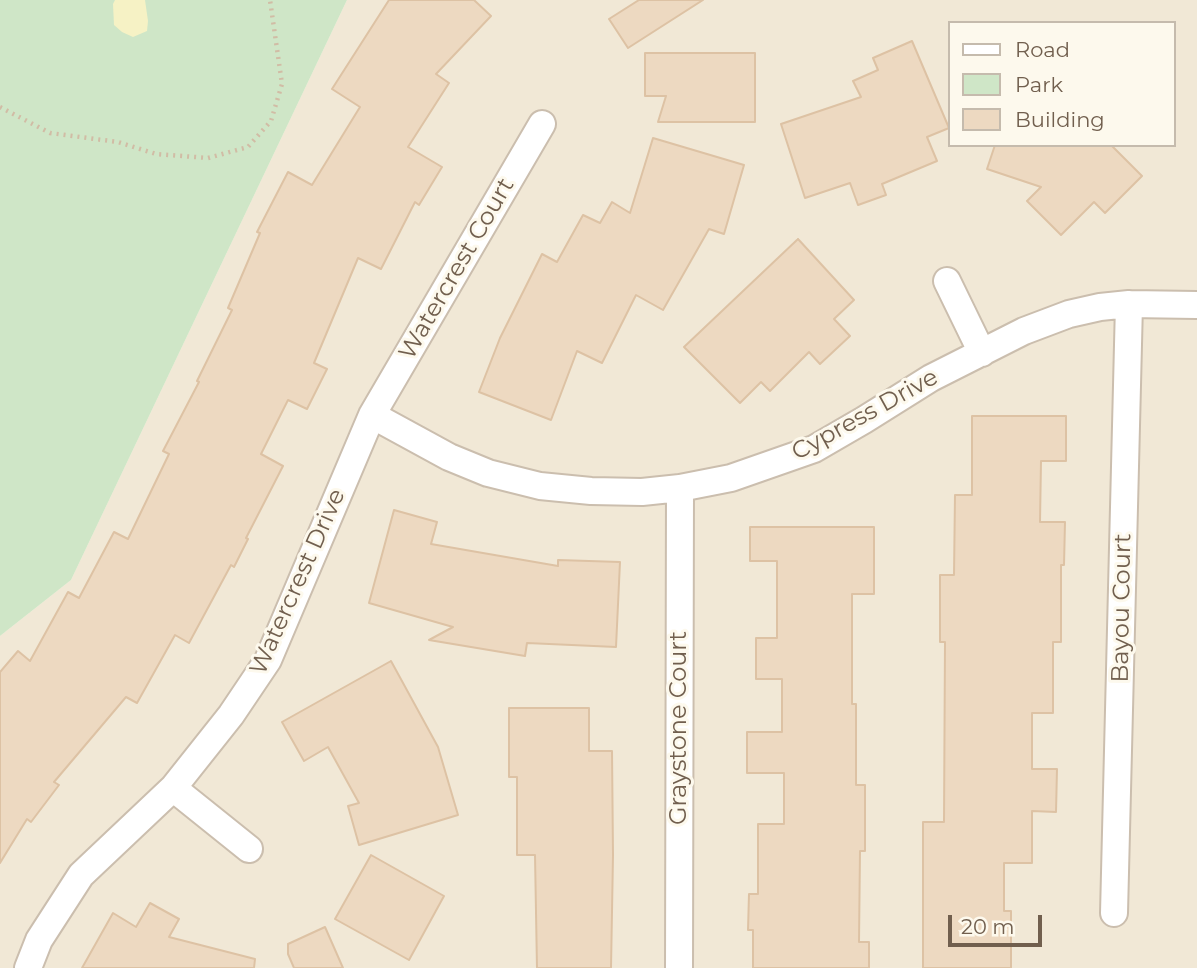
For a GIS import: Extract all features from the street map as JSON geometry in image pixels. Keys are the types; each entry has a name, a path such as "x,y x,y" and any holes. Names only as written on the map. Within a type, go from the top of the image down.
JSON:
{"street":[{"name":"Watercrest Court","path":"372,415 542,124"},
{"path":"947,281 982,353"},
{"name":"Cypress Drive","path":"372,415 449,457 488,473 540,486 642,492 680,488 731,478 814,449 931,378 1024,331 1069,314 1129,304 1197,305"},
{"name":"Bayou Court","path":"1114,913 1129,304"},
{"name":"Watercrest Drive","path":"28,968 39,940 82,875 173,788 231,715 268,660 372,415"},
{"name":"Graystone Court","path":"679,968 680,488"},
{"path":"173,788 249,849"}],"path":[{"path":"0,107 50,133 118,142 156,155 208,158 248,147 271,121 282,84 270,0"}],"shaded area":[{"path":"347,0 1197,0 1197,968 0,968 0,636 71,580"}],"green space":[{"path":"0,0 347,0 71,580 0,636"}],"sand":[{"path":"115,0 145,0 147,31 133,37 114,25"}],"building":[{"path":"389,0 474,0 491,16 436,74 449,83 408,147 442,167 419,205 415,202 381,269 358,258 314,363 327,369 307,409 288,400 261,454 283,466 234,567 231,565 189,643 175,635 137,703 126,697 54,782 59,785 31,822 27,819 0,863 0,672 18,651 30,661 68,592 79,598 114,532 128,539 169,454 163,451 232,310 228,308 260,233 257,232 288,172 312,185 360,107 332,89"},
{"path":"639,0 703,0 628,48 609,19"},
{"path":"912,41 948,126 948,128 927,137 937,161 882,184 886,195 858,205 850,183 805,198 781,124 861,97 853,81 878,70 873,58"},
{"path":"645,53 755,53 755,122 658,122 666,96 645,96"},
{"path":"653,138 744,165 724,234 709,229 663,310 636,295 602,363 577,351 551,420 479,392 500,338 542,254 557,262 583,215 600,223 612,202 630,213"},
{"path":"994,147 1113,147 1142,176 1105,213 1094,202 1061,235 1027,201 1041,187 987,169"},
{"path":"798,239 854,300 834,319 850,336 820,364 809,352 770,391 761,382 740,403 684,347"},
{"path":"972,416 1066,416 1066,461 1041,461 1040,522 1065,522 1064,565 1061,565 1061,642 1053,642 1053,713 1032,713 1032,769 1057,769 1056,812 1032,811 1032,863 1004,863 1004,911 1011,911 1011,968 923,968 923,822 944,822 945,642 940,642 940,575 954,575 955,495 972,495"},
{"path":"394,510 437,522 431,544 558,566 558,560 620,562 616,647 527,643 525,656 429,640 453,627 369,603"},
{"path":"750,527 874,527 874,594 852,594 852,704 856,704 856,785 865,785 865,851 860,851 859,942 869,942 869,968 753,968 753,930 748,930 749,894 758,894 758,824 784,824 784,773 747,773 747,732 782,732 782,679 756,679 756,638 777,638 777,561 750,561"},
{"path":"391,661 438,747 458,815 359,845 348,806 359,803 328,747 304,761 282,722"},
{"path":"509,708 589,708 589,751 612,751 611,968 537,968 535,855 517,855 517,777 509,777"},
{"path":"371,855 444,896 409,960 335,919"},
{"path":"150,903 179,919 169,937 255,959 254,968 82,968 113,913 136,927"},
{"path":"325,927 343,968 294,968 288,954 288,944"}]}
